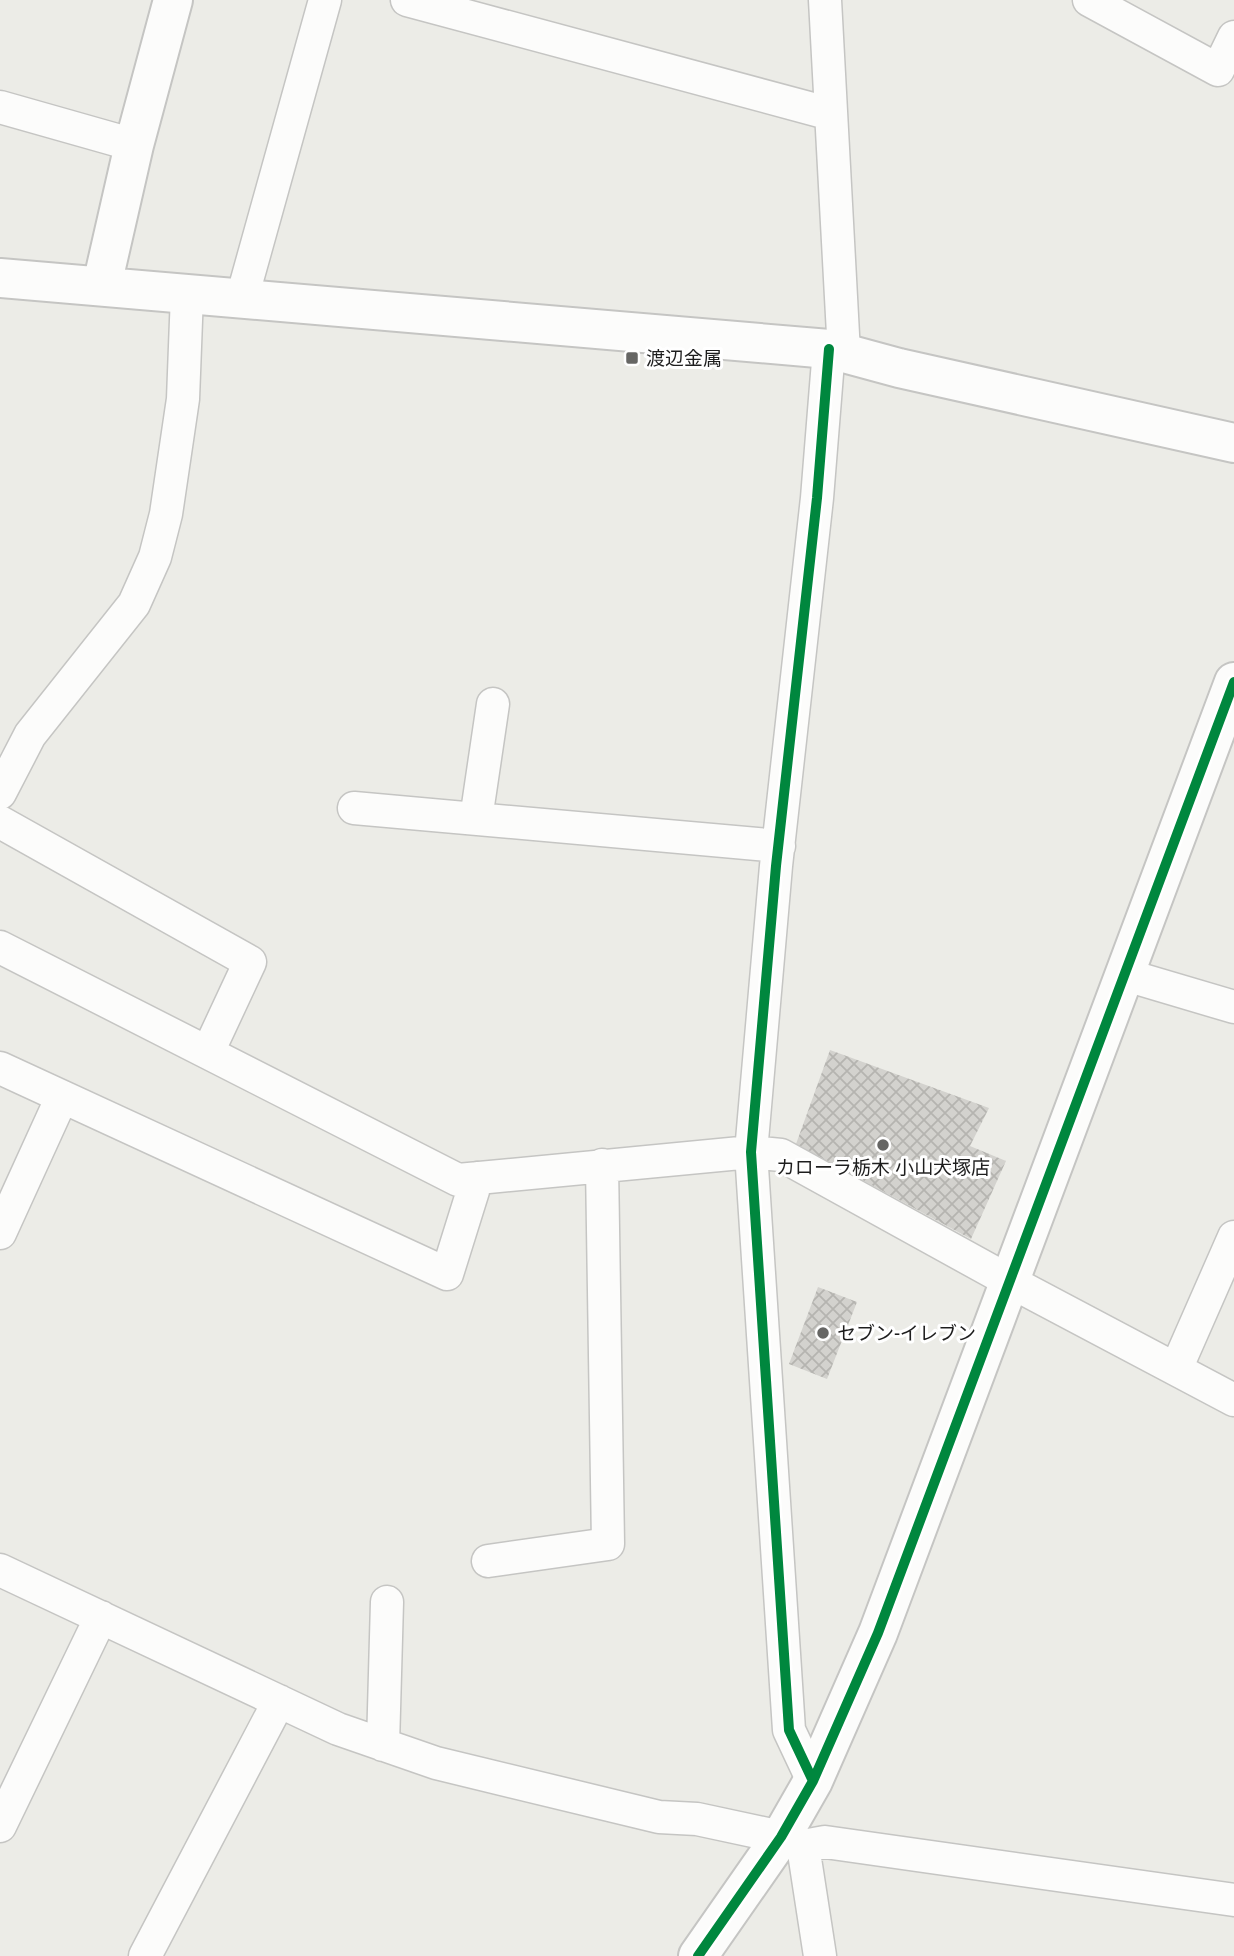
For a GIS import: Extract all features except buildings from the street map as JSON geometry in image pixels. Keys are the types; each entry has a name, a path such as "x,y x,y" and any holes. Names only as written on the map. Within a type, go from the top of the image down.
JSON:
{"street":[{"path":"102,285 134,145 173,0"},
{"path":"242,298 325,0"},
{"path":"407,0 468,8 831,114"},
{"path":"813,1781 789,1730 751,1153 779,846 836,351 831,114 825,0"},
{"path":"1089,0 1218,71 1234,37"},
{"path":"0,107 134,145"},
{"path":"0,278 836,351 899,368 1234,443"},
{"path":"0,793 30,736 134,604 155,558 166,514 183,399 187,294"},
{"path":"698,1956 792,1841 813,1781 878,1633 1234,682"},
{"path":"476,819 493,704"},
{"path":"354,808 779,846"},
{"path":"0,822 250,962 208,1052"},
{"path":"0,947 458,1180 751,1153 780,1155 1234,1400"},
{"path":"1126,975 1234,1007"},
{"path":"0,1068 447,1274 477,1178"},
{"path":"0,1233 62,1097"},
{"path":"488,1561 608,1544 602,1165"},
{"path":"1175,1369 1234,1237"},
{"path":"0,1570 338,1729 436,1763 659,1817 697,1819 792,1841 825,1842 1234,1900"},
{"path":"383,1745 387,1602"},
{"path":"0,1826 102,1618"},
{"path":"145,1956 279,1701"},
{"path":"792,1841 820,1956"}],"cycle path":[{"path":"813,1781 789,1730 751,1152 776,866 817,498 829,349"},
{"path":"698,1956 781,1837 813,1781 878,1633 1234,682"}],"place":[{"name":"渡辺金属","path":"632,358"},
{"name":"カローラ栃木 小山犬塚店","path":"883,1145"},
{"name":"セブン-イレブン","path":"823,1333"}]}
